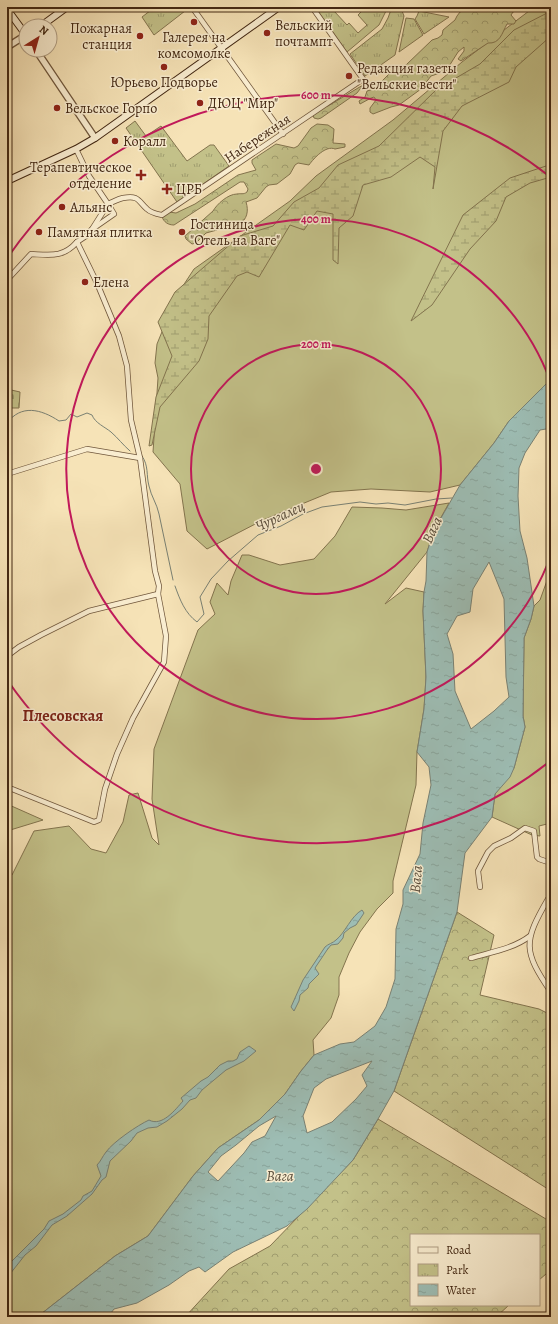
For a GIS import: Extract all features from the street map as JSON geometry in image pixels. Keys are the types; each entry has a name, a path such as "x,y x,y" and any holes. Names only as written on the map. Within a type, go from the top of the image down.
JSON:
{"main road":[{"path":"52,18 67,7"},
{"path":"7,181 76,149 95,138 279,7"},
{"path":"7,9 18,24"}],"street":[{"path":"192,7 283,134"},
{"name":"Набережная","path":"108,204 123,198 133,198 140,200 148,210 162,215 363,79 312,7"},
{"path":"7,47 18,40"},
{"path":"41,58 95,138"},
{"path":"76,149 89,176 114,214 91,230"},
{"path":"7,280 31,254 54,255 71,249 77,242 89,234 108,204"},
{"path":"7,787 94,822 99,820 105,789 117,754 133,718 164,662 166,636 158,594 159,586 153,556 140,458 131,420 127,366 119,336 97,283 77,242"},
{"path":"7,474 87,449 140,458"},
{"path":"7,656 41,634 89,611 158,594"},
{"path":"480,887 478,871 488,852 494,846 511,838 525,828 534,831 537,857 551,863"},
{"path":"551,898 548,899 536,919 530,936 529,948 533,963 539,975 551,992"},
{"path":"471,958 512,946 530,936"}],"green space":[{"path":"155,7 182,7 185,11 154,35 142,17"},
{"path":"315,7 336,7 337,8 334,11 347,25 349,23 358,33 367,25 358,15 361,12 357,7 388,7 379,25 347,52"},
{"path":"392,7 403,7 402,11 404,16 395,55 365,76 350,54 382,29"},
{"path":"472,7 520,7 520,9 513,12 511,15 516,21 514,24 507,24 498,40 488,43 461,61 458,59 464,51 464,47 458,52 446,71 431,76 421,89 399,105 373,114 370,112 370,108 376,100 374,97 360,104 359,101 365,97 367,91 374,89 389,74 406,65 432,40 442,35 443,30 455,20 460,12"},
{"path":"536,7 551,7 551,379 509,421 494,443 460,485 430,492 371,489 331,492 263,520 207,549 187,531 180,484 153,452 158,378 155,363 157,344 177,295 194,269 290,201 316,176 393,120 462,62"},
{"path":"419,11 449,17 424,34 415,19"},
{"path":"551,11 551,36 516,67 509,82 462,106 443,131 433,189 435,167 420,157 391,177 363,185 353,216 339,228 338,264 333,260 333,214 317,211 304,230 290,225 259,277 247,272 237,276 209,316 208,339 199,361 160,407 152,445 149,446 156,397 172,356 158,322 175,292 240,236 273,226 294,202 319,188 338,165 379,146 437,89 480,64 514,30"},
{"path":"406,18 414,19 423,35 399,52"},
{"path":"363,85 357,93 321,118 314,118 313,115 320,107 328,106"},
{"name":"ЦРБ","path":"135,121 146,136 161,126 187,161 210,145 214,145 229,166 177,202 126,128"},
{"path":"317,124 328,125 334,129 333,143 345,144 345,147 324,150 309,165 298,163 295,165 290,174 277,184 269,185 257,198 246,202 247,215 246,218 239,224 227,221 223,222 217,230 206,233 196,243 192,244 186,239 185,236 223,200 234,194 243,194 247,192 248,189 244,182 240,182 174,225 168,224 163,219 162,217 169,212 176,213 195,204 238,175 256,170 252,160 276,144 294,148 298,146 311,128"},
{"path":"551,165 551,177 530,183 506,197 496,221 470,249 432,305 411,321 463,215 510,178"},
{"path":"7,389 20,392 19,408 10,408 7,413"},
{"path":"449,503 434,530 427,552 385,604 406,588 424,592 423,611 426,677 424,709 417,752 416,785 393,881 393,893 377,909 360,932 349,953 339,977 339,995 331,1018 313,1040 314,1055 285,1094 259,1120 218,1148 193,1176 148,1236 115,1256 41,1314 34,1317 7,1317 7,879 12,875 34,831 69,826 91,849 106,853 123,822 129,795 138,793 152,838 159,845 152,799 154,749 198,630 215,614 210,602 217,583 228,595 231,581 242,555 249,555 280,565 314,559 335,536 352,507 406,510"},
{"path":"549,575 551,575 551,823 539,826 540,836 532,835 492,817 495,794 514,768 525,727 523,716 524,638 534,606 540,600"},
{"path":"7,804 43,820 7,831"},
{"path":"457,912 494,935 480,995 539,1009 551,1015 551,1191 394,1091"},
{"path":"378,1119 551,1222 551,1280 546,1274 540,1279 540,1234 410,1234 410,1306 508,1306 496,1317 185,1317 229,1269 270,1246 353,1160"}],"water":[{"name":"Вага","path":"551,379 551,430 540,430 525,453 519,468 518,496 520,531 527,558 534,606 524,638 523,716 525,727 514,768 510,777 495,794 492,817 465,853 457,912 394,1091 353,1160 307,1209 287,1226 233,1252 205,1272 199,1267 189,1271 169,1285 137,1303 114,1309 108,1317 34,1317 41,1314 115,1256 148,1236 193,1176 218,1148 259,1120 285,1094 314,1055 340,1044 354,1042 375,1026 386,1007 395,979 396,929 403,904 403,890 420,854 423,823 431,785 429,767 417,752 424,709 426,677 423,611 427,552 434,530 460,485 494,443 509,421","holes":["489,562 504,599 506,677 509,697 471,729 455,691 453,654 447,634 457,616 470,612 473,589","372,1061 362,1075 367,1086 356,1099 332,1122 307,1133 303,1116 314,1088 326,1079","276,1116 265,1136 252,1142 218,1181 208,1172 221,1156 259,1126"]},
{"path":"362,910 364,913 356,925 344,933 343,938 338,944 331,945 327,950 315,968 319,974 309,984 308,988 300,995 294,1011 291,1007 303,980 325,947 339,937 355,916"},
{"path":"249,1046 256,1051 244,1061 226,1070 202,1090 196,1098 190,1100 182,1109 167,1121 157,1127 148,1128 137,1133 131,1141 110,1161 106,1177 92,1194 67,1216 52,1225 36,1246 25,1255 10,1274 7,1275 7,1268 11,1262 44,1229 49,1221 63,1214 81,1200 83,1196 92,1191 101,1176 97,1165 114,1143 144,1122 149,1120 154,1122 159,1121 168,1116 183,1101 181,1098 208,1077 220,1065 237,1059 240,1052"}],"waterway":[{"name":"Чургалец","path":"7,423 18,413 32,410 38,411 59,421 66,420 71,414 77,417 87,413 92,415 98,423 111,432 130,451"},
{"name":"Чургалец","path":"142,456 146,467 150,490 159,514 173,580"},
{"name":"Чургалец","path":"175,586 186,610 197,622 204,614 200,597 211,579 228,561 258,535 281,526 303,514 322,507 360,502 405,505 436,499 452,498"}],"place":[{"name":"Галерея на комсомолке","path":"194,22"},
{"name":"Вельский почтампт","path":"267,33"},
{"name":"Пожарная станция","path":"140,36"},
{"name":"Юрьево Подворье","path":"164,67"},
{"name":"Редакция газеты \"Вельские вести\"","path":"349,76"},
{"name":"ДЮЦ \"Мир\"","path":"200,103"},
{"name":"Вельское Горпо","path":"57,108"},
{"name":"Коралл","path":"115,141"},
{"name":"Терапевтическое отделение","path":"141,175"},
{"name":"ЦРБ","path":"167,189"},
{"name":"Альянс","path":"62,207"},
{"name":"Памятная плитка","path":"39,232"},
{"name":"Гостиница \"Отель на Ваге\"","path":"182,232"},
{"name":"Елена","path":"85,282"}],"district":[{"name":"Плесовская","path":"63,715"}]}
